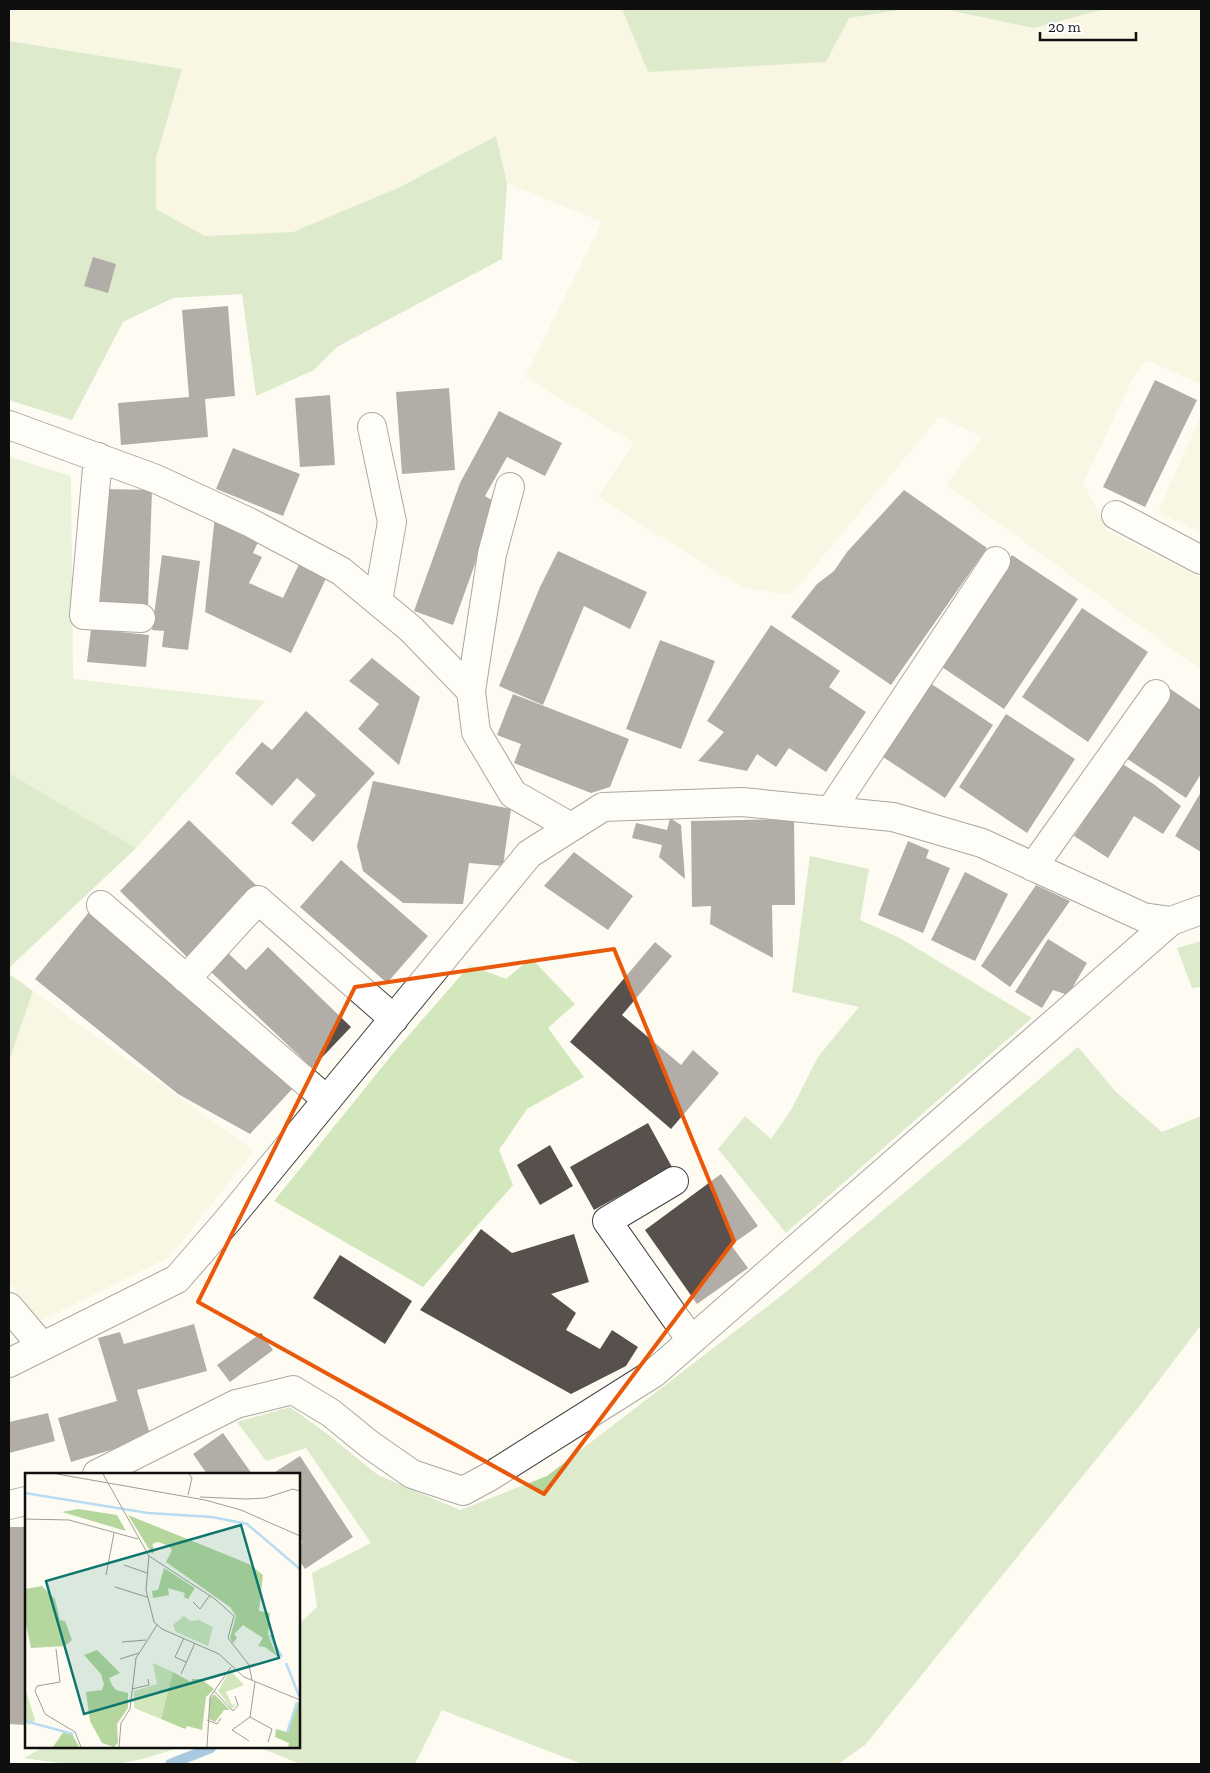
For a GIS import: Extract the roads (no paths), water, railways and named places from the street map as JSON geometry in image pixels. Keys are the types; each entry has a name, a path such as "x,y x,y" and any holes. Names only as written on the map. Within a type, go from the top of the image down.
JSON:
{"street":[{"path":"9,425 156,479 249,522 341,570 411,629 471,691"},
{"path":"372,427 392,522 378,601"},
{"path":"98,457 84,615 140,618"},
{"path":"510,487 492,554 471,691 476,732 513,794 571,827"},
{"path":"1116,515 1201,560"},
{"path":"831,810 996,561"},
{"path":"1033,867 1156,694"},
{"path":"9,1363 177,1279 229,1219 529,854 602,806 742,802 893,817 982,843 1143,917 1172,921"},
{"path":"186,979 258,900 394,1019"},
{"path":"101,905 327,1100"},
{"path":"99,1473 236,1404 293,1390 331,1413 369,1444 412,1474 463,1491 489,1477 654,1373 1172,921 1201,910"},
{"path":"674,1181 607,1221 691,1340"},
{"path":"9,1306 42,1346"},
{"path":"9,1505 25,1500"}],"waterway":[{"path":"170,1764 211,1748"}]}
